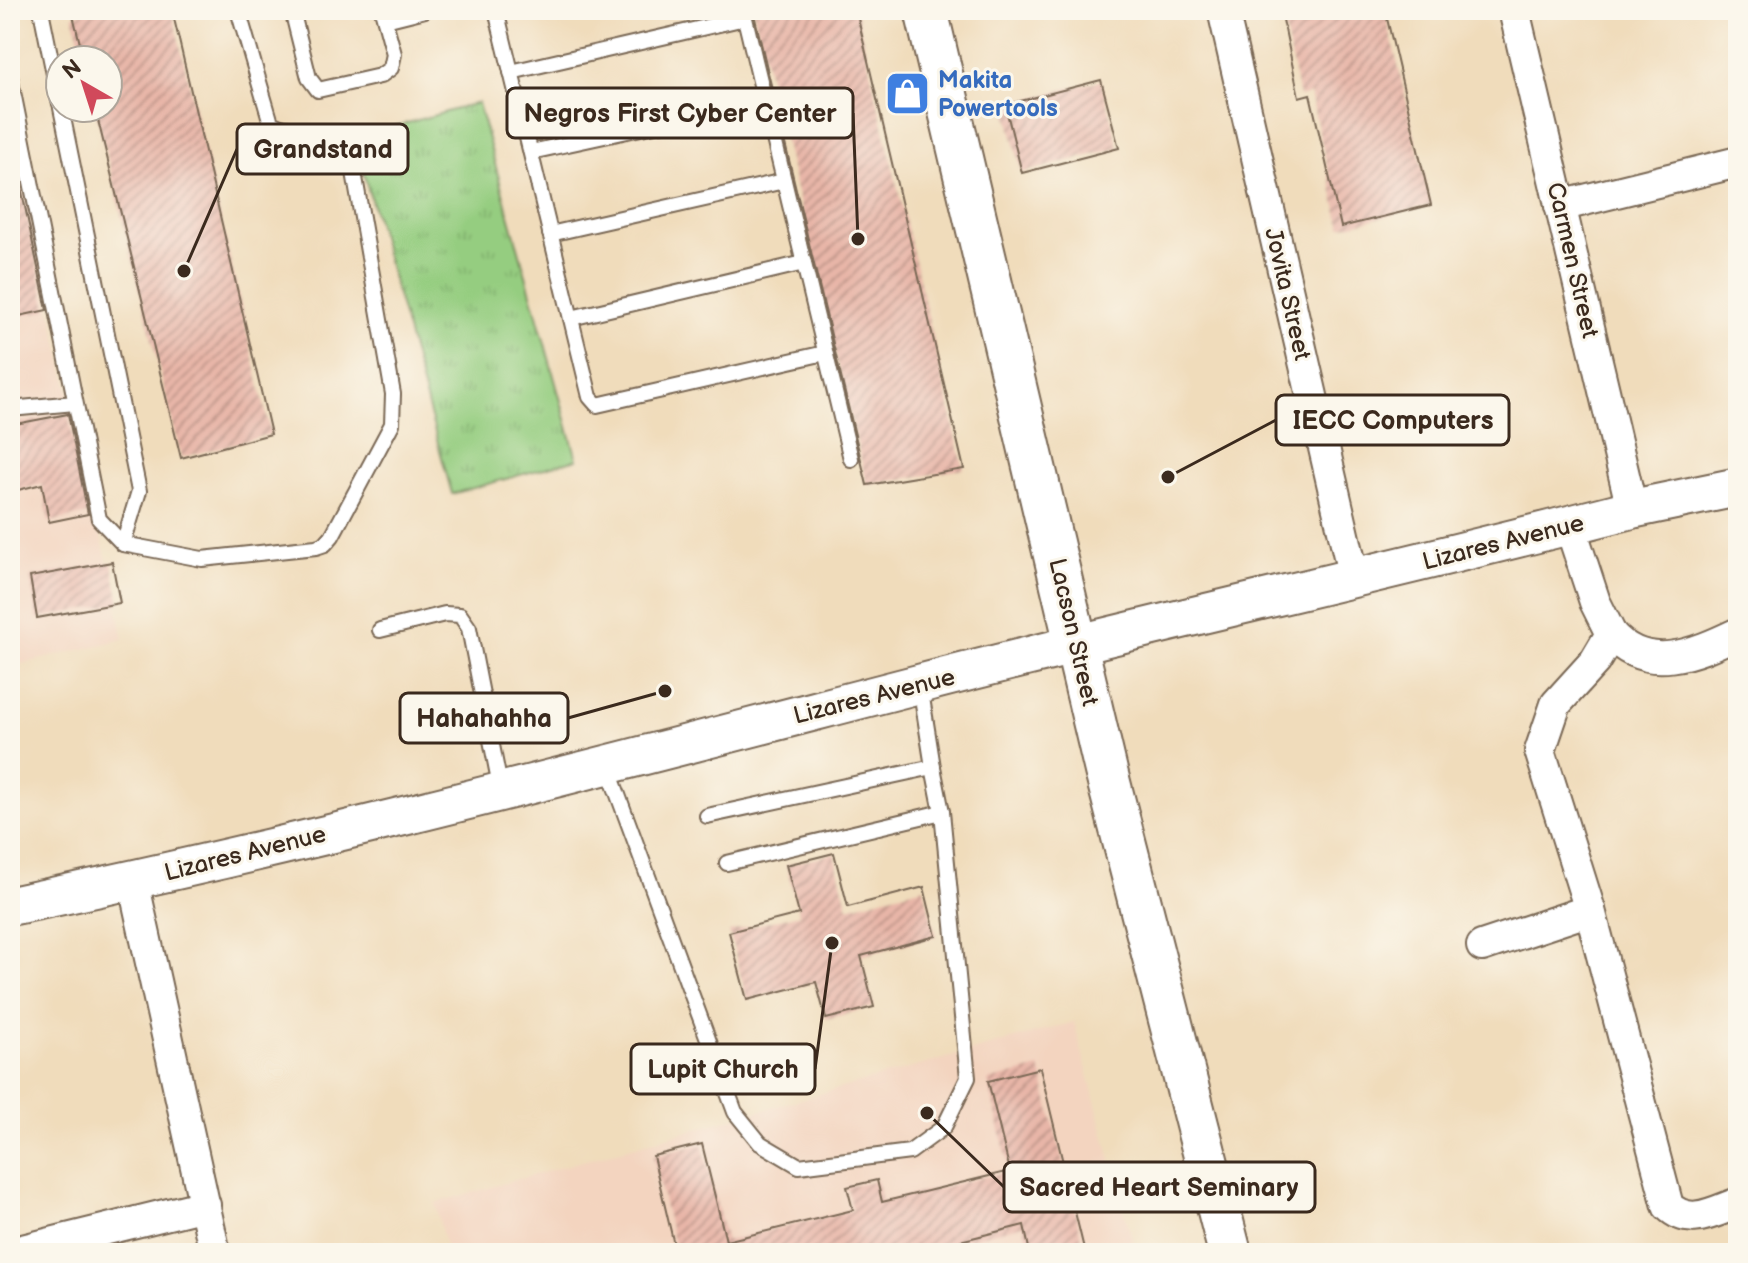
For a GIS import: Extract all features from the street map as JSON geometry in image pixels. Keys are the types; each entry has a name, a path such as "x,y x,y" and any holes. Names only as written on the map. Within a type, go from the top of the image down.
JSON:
{"main road":[{"name":"Lacson Street","path":"926,10 1106,771 1230,1253"}],"street":[{"name":"Jovita Street","path":"1223,10 1354,578"},
{"name":"Carmen Street","path":"1514,10 1632,509"},
{"path":"1560,206 1738,162"},
{"name":"Lizares Avenue","path":"10,906 133,881 607,767 920,683 1632,509 1738,487"},
{"path":"1570,526 1595,602 1611,634 1636,652 1671,659 1699,652 1736,634"},
{"path":"1611,634 1595,661 1556,704 1540,751 1590,910 1668,1206 1678,1216 1692,1219 1738,1203"},
{"path":"133,881 215,1253"},
{"path":"1482,946 1590,910"},
{"path":"10,1253 205,1205"}],"lane":[{"path":"41,10 48,44"},
{"path":"10,77 96,511 123,544 213,559 325,544 392,424 393,394 351,155 342,141 327,133 282,129 271,123 238,10"},
{"path":"292,10 309,78 318,90 380,76 391,68 394,54 383,15 425,10"},
{"path":"496,10 590,397 597,405 825,353"},
{"path":"511,72 744,14 851,459"},
{"path":"531,152 765,101"},
{"path":"64,124 139,491 123,544"},
{"path":"550,234 784,181"},
{"path":"571,318 804,263"},
{"path":"10,409 75,403"},
{"path":"380,630 445,614 460,615 469,628 501,791"},
{"path":"607,767 735,1112 760,1143 799,1166 910,1152 944,1127 968,1078 942,812 920,683"},
{"path":"707,816 933,767"},
{"path":"727,863 942,812"}],"shaded area":[{"path":"10,125 124,639 10,667"},
{"path":"1074,1022 1132,1239 1132,1253 447,1253 435,1203"}],"green space":[{"path":"478,103 577,459 452,494 354,138"}],"building":[{"path":"91,10 172,10 271,434 181,458 99,124 124,124 124,44 80,44 73,15"},
{"path":"753,10 856,10 964,469 867,485"},
{"path":"1281,10 1385,10 1431,205 1341,227 1310,94 1299,97"},
{"path":"1101,80 1119,148 1022,173 1005,105"},
{"path":"10,136 47,310 10,318"},
{"path":"68,414 88,514 49,522 42,484 10,492 10,425"},
{"path":"112,562 120,603 37,618 30,577"},
{"path":"834,853 848,907 924,887 936,936 861,956 874,1007 826,1019 816,982 747,1000 729,932 799,914 786,865"},
{"path":"1040,1068 1085,1253 1030,1253 1024,1225 912,1253 676,1253 653,1156 702,1144 726,1241 853,1210 847,1187 877,1180 882,1202 1010,1171 988,1081"}],"place":[{"name":"Makita Powertools","path":"907,94"},
{"name":"Negros First Cyber Center","path":"858,239"},
{"name":"Grandstand","path":"184,271"},
{"name":"IECC Computers","path":"1168,477"},
{"name":"Hahahahha","path":"665,691"},
{"name":"Lupit Church","path":"832,943"},
{"name":"Sacred Heart Seminary","path":"927,1113"}]}
